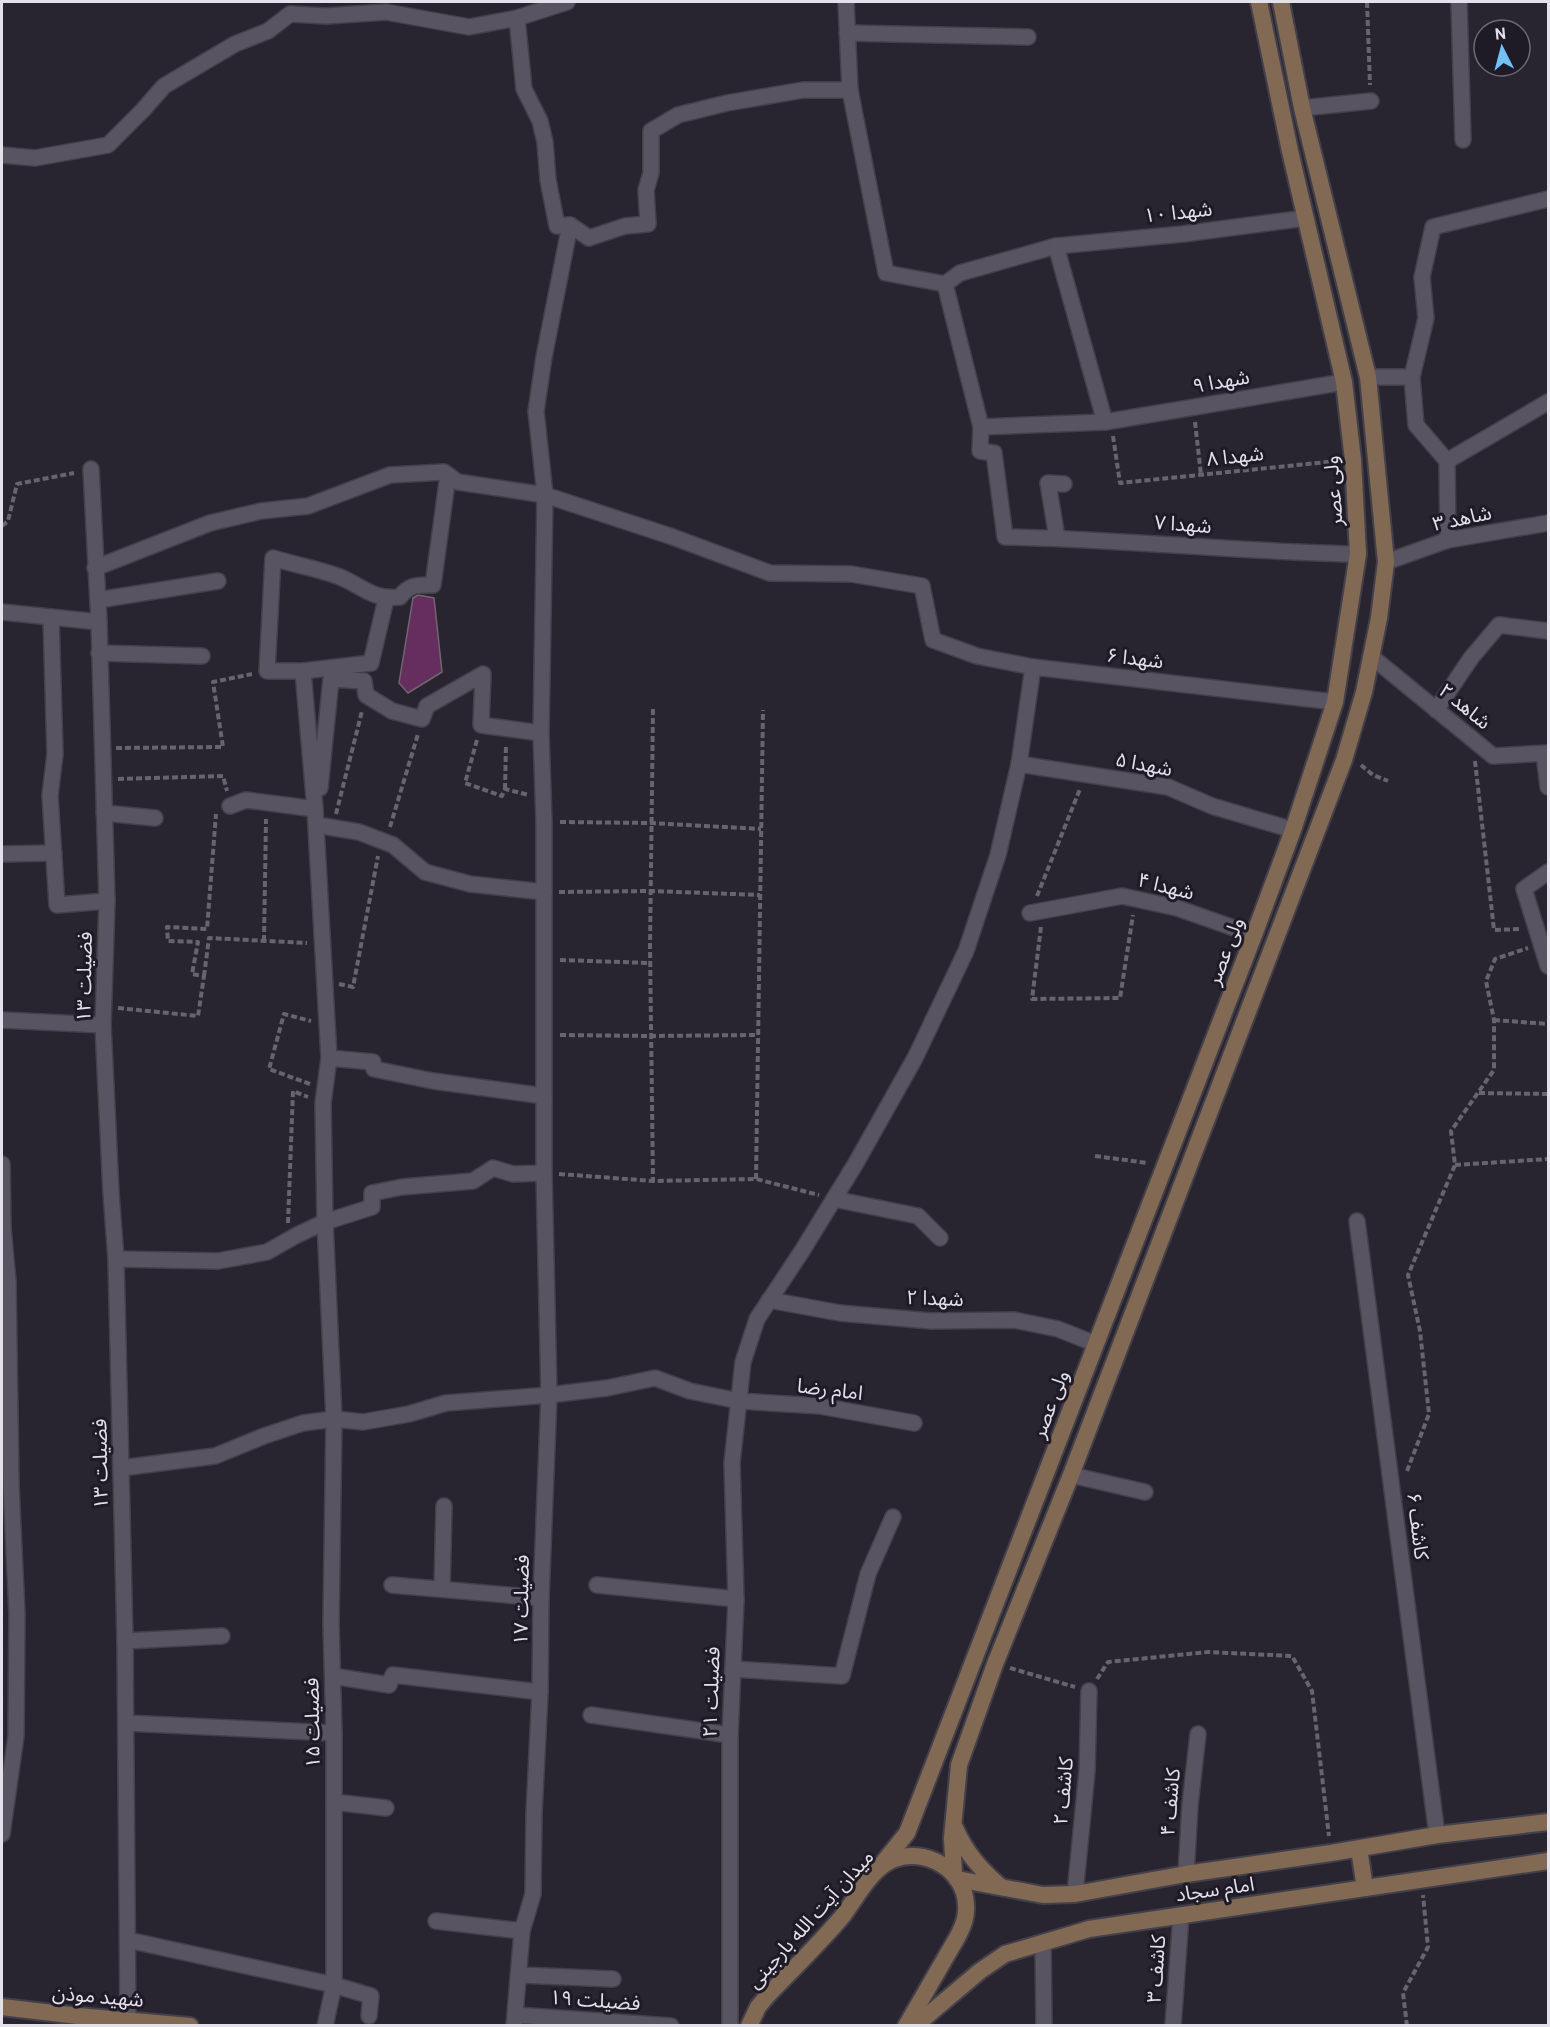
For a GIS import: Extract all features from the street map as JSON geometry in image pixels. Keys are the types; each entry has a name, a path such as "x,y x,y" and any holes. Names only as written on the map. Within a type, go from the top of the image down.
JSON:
{"main road":[{"name":"ولی عصر","path":"878,1869 907,1833 1254,935 1293,830 1335,702 1358,554 1353,460 1344,382 1290,151 1259,2"},
{"path":"906,2025 965,1921 966,1904 963,1888 955,1876 954,1825 959,1766 995,1664 1071,1475 1346,754 1364,692 1379,618 1386,562 1368,376 1302,108 1281,2"},
{"path":"1306,218 1328,213"},
{"path":"1096,1344 1118,1352"},
{"name":"امام سجاد","path":"955,1876 1002,1888 1043,1894 1075,1894 1437,1835 1548,1822"},
{"path":"954,1825 965,1849 983,1871 1002,1888"},
{"path":"1359,1849 1365,1888"},
{"name":"میدان آیت الله بارجینی","path":"747,2025 768,1995 841,1918 878,1869 892,1860 909,1856 925,1857 941,1863 955,1876"},
{"name":"امام سجاد","path":"915,2025 1005,1953 1089,1929 1548,1861"},
{"name":"شهید موذن","path":"2,2007 48,2019 190,2025"}],"street":[{"path":"2,155 35,158 108,145 164,86 235,44 268,32 290,14 326,16 386,12 469,27 517,18 567,2"},
{"path":"846,2 850,90 886,273 945,284 981,427"},
{"path":"1459,2 1463,140"},
{"path":"517,18 524,89 540,121 545,141 548,180 558,226 570,225 589,238 625,226 648,224 646,190 651,173 651,131 678,115 727,103 803,90 850,90"},
{"path":"847,33 1028,37"},
{"path":"1302,108 1371,101"},
{"path":"1448,540 1447,461 1416,425 1412,377 1426,318 1422,277 1433,227 1548,199"},
{"name":"شهدا ۱۰","path":"945,284 960,273 1056,246 1183,234 1306,218"},
{"name":"فضیلت ۱۷","path":"515,2020 522,1931 533,1894 549,1395 544,1173 544,822 540,733 545,495 536,411 570,225"},
{"path":"1056,246 1109,427"},
{"path":"1368,376 1412,377"},
{"name":"شهدا ۹","path":"981,427 1109,427 1344,382"},
{"path":"1447,461 1548,402"},
{"name":"شهدا ۷","path":"981,427 980,451 994,453 1005,537 1358,554"},
{"name":"فضیلت ۱۳","path":"91,469 99,622 107,902 103,1025 116,1259 121,1468 125,1641 128,2023"},
{"path":"95,568 210,523 261,511 309,506 390,475 444,472 458,482 545,495"},
{"path":"386,598 371,663 303,671 267,671 273,558 340,577 386,598 400,597 405,590 414,585 433,585 448,475"},
{"path":"1057,538 1048,483 1064,484"},
{"name":"شهدا ۶","path":"545,495 670,536 770,573 851,574 922,586 933,640 977,657 1033,666 1335,702"},
{"name":"شاهد ۳","path":"1386,562 1448,540 1548,523"},
{"path":"98,600 218,581"},
{"path":"2,612 99,622"},
{"path":"51,617 55,754 50,796 57,905 107,902"},
{"path":"1436,710 1471,657 1499,625 1548,631"},
{"path":"99,653 202,656"},
{"name":"شاهد ۲","path":"1371,657 1493,756 1546,754"},
{"name":"فضیلت ۲۱","path":"730,2025 730,1735 736,1599 732,1463 743,1362 757,1319 834,1199 915,1058 966,951 998,855 1019,764 1033,666"},
{"path":"303,671 316,829"},
{"path":"316,829 330,679 364,681 366,695 393,711 422,719 428,706 483,674 480,725 540,733"},
{"path":"1546,754 1548,787"},
{"name":"شهدا ۵","path":"1019,764 1168,787 1212,806 1293,830"},
{"path":"230,806 246,800 315,809"},
{"path":"104,813 155,818"},
{"path":"316,829 333,828 359,832 383,841 393,845 425,872 470,884 544,892"},
{"name":"فضیلت ۱۵","path":"316,829 329,1058 324,1096 325,1222 334,1419 331,1623 334,1733 334,1985 325,2025"},
{"path":"2,854 54,853"},
{"path":"1548,872 1524,889 1548,966"},
{"name":"شهدا ۴","path":"1037,911 1122,896 1177,908 1254,935"},
{"path":"2,1020 103,1025"},
{"path":"329,1058 373,1062 374,1069 433,1081 544,1096"},
{"path":"2,1164 3,1228 9,1281 11,1486 16,1614 16,1736 2,1834"},
{"path":"116,1259 218,1262 267,1252 325,1222 372,1207 372,1194 391,1189 473,1181 494,1168 513,1174 544,1173"},
{"path":"834,1199 918,1216 940,1238"},
{"name":"کاشف ۶","path":"1357,1221 1437,1835"},
{"name":"شهدا ۲","path":"770,1300 840,1313 931,1321 1014,1320 1058,1329 1096,1344"},
{"name":"امام رضا","path":"121,1468 216,1456 303,1423 334,1419 363,1422 409,1414 446,1403 549,1395 607,1388 655,1378 690,1391 739,1401 820,1406 914,1423"},
{"path":"1071,1475 1144,1492"},
{"path":"442,1589 444,1506"},
{"path":"733,1669 842,1676 868,1574 893,1517"},
{"path":"597,1584 736,1599"},
{"path":"392,1585 541,1598"},
{"path":"125,1641 222,1636"},
{"path":"333,1676 388,1685 393,1675 540,1692"},
{"name":"کاشف ۲","path":"1075,1894 1087,1771 1089,1691"},
{"path":"591,1715 730,1735"},
{"path":"126,1724 334,1733"},
{"name":"کاشف ۴","path":"1186,1875 1190,1805 1198,1734"},
{"path":"334,1802 386,1808"},
{"name":"کاشف ۳","path":"1173,2025 1181,1915"},
{"path":"436,1921 522,1931"},
{"path":"128,1940 334,1985 371,1996 369,2016"},
{"path":"1042,1942 1044,2025"},
{"path":"519,1975 613,1979"},
{"name":"فضیلت ۱۹","path":"515,2020 671,2025"}],"path":[{"path":"1367,2 1371,101"},
{"path":"1183,423 1195,421 1201,475"},
{"name":"شهدا ۸","path":"1109,427 1120,483 1353,460"},
{"path":"2,526 8,521 18,484 91,469"},
{"path":"116,759 116,748 223,747 213,682 267,671"},
{"path":"333,828 366,695"},
{"path":"653,709 650,963 653,1181"},
{"path":"756,1179 763,710"},
{"path":"325,980 353,987 383,841 422,719"},
{"path":"480,725 465,783 502,796 505,789 506,729"},
{"path":"1472,739 1494,930 1539,936"},
{"path":"1346,754 1373,775 1388,781"},
{"path":"117,769 117,779 223,776 230,806 215,814 207,928 167,927 168,941 198,942 192,974 204,976"},
{"path":"1086,775 1037,911 1032,999 1120,998 1136,899"},
{"path":"505,789 543,798"},
{"path":"264,941 267,802"},
{"path":"544,822 651,823 761,829"},
{"path":"544,892 651,891 760,895"},
{"path":"1406,1474 1429,1414 1420,1331 1408,1275 1455,1165 1452,1131 1494,1070 1494,1020 1486,981 1495,959 1539,936"},
{"path":"105,1006 198,1016 209,938 323,944"},
{"path":"544,959 650,963"},
{"path":"324,1096 269,1069 284,1014 327,1025"},
{"path":"1494,1020 1548,1024"},
{"path":"544,1034 758,1035"},
{"path":"287,1230 293,1091 324,1096"},
{"path":"1478,1093 1548,1094"},
{"path":"1095,1156 1166,1165"},
{"path":"1455,1165 1548,1159"},
{"path":"544,1173 653,1181 756,1179 834,1199"},
{"path":"995,1664 1089,1691 1108,1662 1208,1652 1292,1656 1312,1691 1331,1854"},
{"path":"1407,2025 1403,1993 1428,1947 1421,1880"}],"building":[{"path":"418,595 434,598 442,672 408,693 399,683 413,598"}]}
